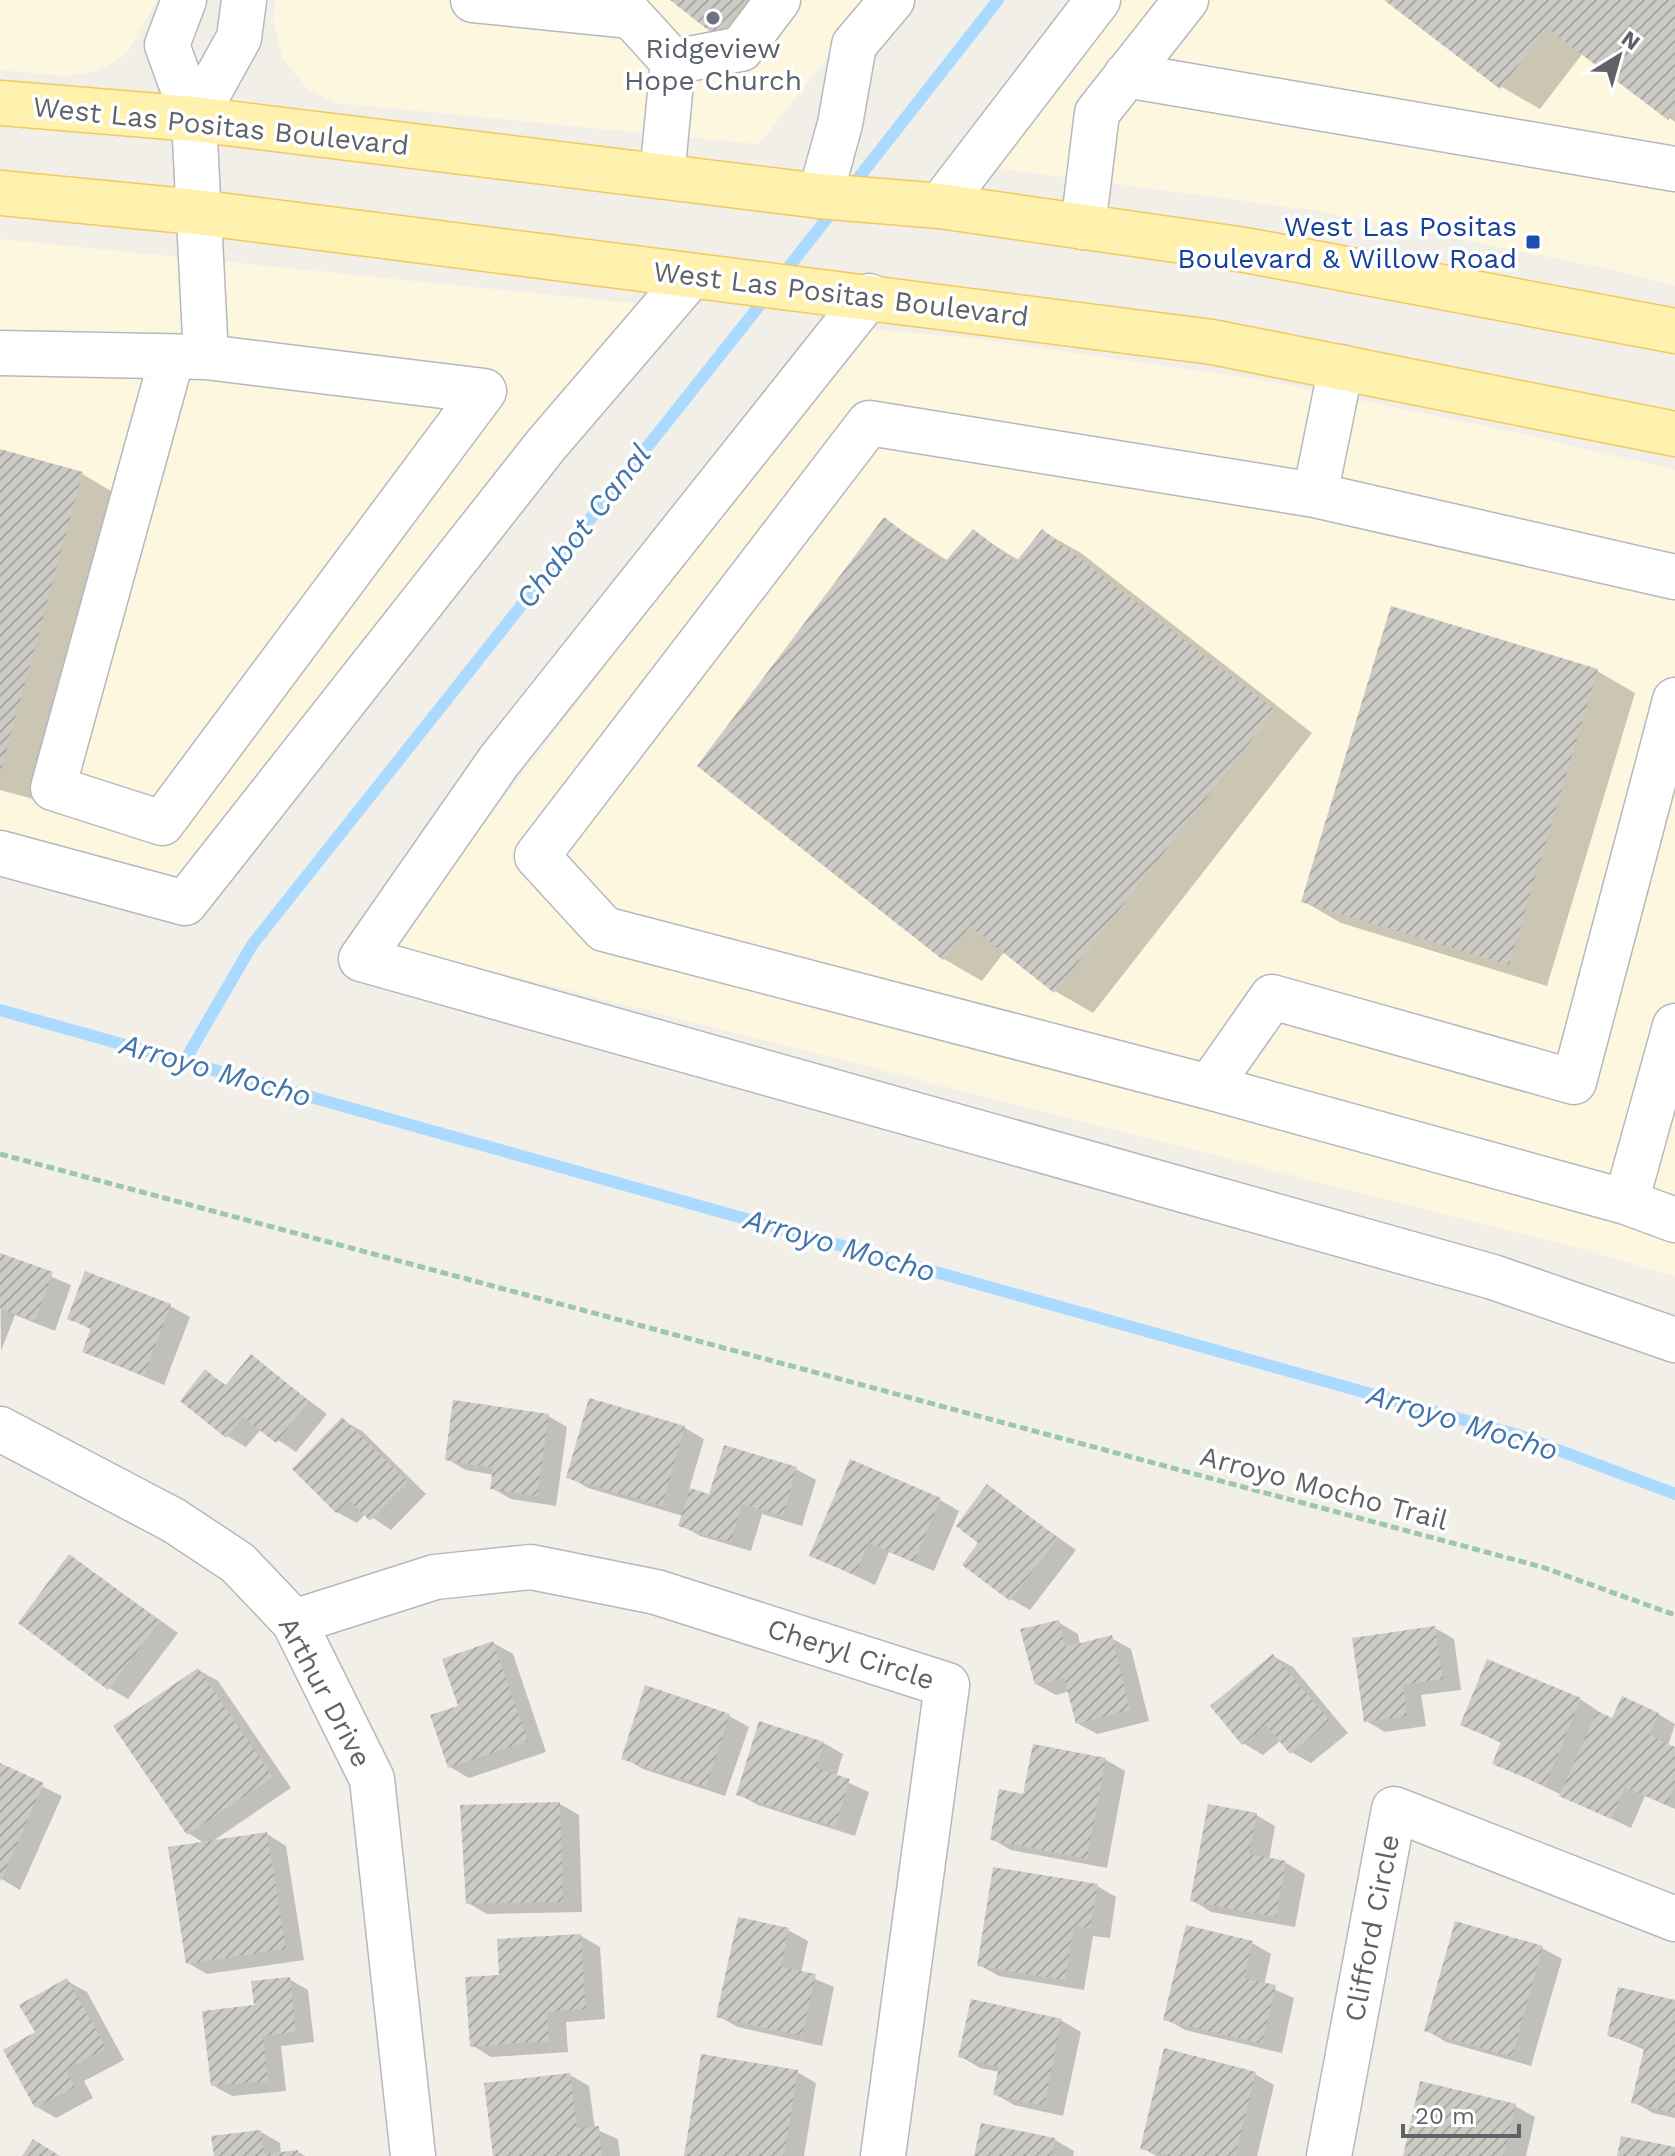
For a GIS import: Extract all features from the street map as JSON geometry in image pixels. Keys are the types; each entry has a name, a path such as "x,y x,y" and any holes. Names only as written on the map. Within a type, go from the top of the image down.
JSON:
{"main road":[{"name":"West Las Positas Boulevard","path":"0,103 194,119 820,196 929,206 1245,250 1675,331"},
{"name":"West Las Positas Boulevard","path":"0,193 196,212 1212,342 1675,434"}],"street":[{"path":"0,353 189,357 484,391 162,823 53,788 189,357 196,212 194,119 167,45 184,0"},
{"path":"194,119 239,38 244,0"},
{"path":"473,0 631,16 673,62 662,176"},
{"path":"673,62 741,49 778,0"},
{"path":"820,196 840,124 854,45 892,0"},
{"path":"929,206 1098,0"},
{"path":"1083,227 1097,113 1186,0"},
{"path":"1126,75 1675,169"},
{"path":"0,853 185,903 546,445 702,277"},
{"path":"858,296 499,761 361,959 1493,1277 1675,1340"},
{"path":"1315,495 1341,367"},
{"path":"1675,577 1315,495 869,423 537,856 604,929 1209,1087 1626,1202 1675,1220"},
{"path":"1209,1087 1272,997 1574,1082 1675,700"},
{"path":"1626,1202 1675,1026"},
{"name":"Arthur Drive","path":"0,1429 173,1520 238,1563 294,1622 372,1779 413,2156"},
{"name":"Cheryl Circle","path":"294,1622 435,1577 531,1567 656,1592 947,1685 883,2156"},
{"name":"Clifford Circle","path":"1329,2156 1394,1809 1675,1919"}],"path":[{"name":"Arroyo Mocho Trail","path":"0,1154 1542,1567 1675,1615"}],"shaded area":[{"path":"0,0 157,0 126,54 98,71 64,76 0,70"},
{"path":"275,0 873,0 759,144 336,103 308,89 283,59 274,24"},
{"path":"1119,0 1675,0 1675,286 1623,272 1319,211 990,167"},
{"path":"0,239 640,304 189,890 0,839"},
{"path":"864,329 971,338 1267,381 1527,435 1675,470 1675,1276 1578,1248 391,945"}],"building":[{"name":"Ridgeview Hope Church","path":"670,0 746,0 717,37"},
{"path":"1384,0 1675,0 1675,111 1668,120 1547,28 1500,89"},
{"path":"0,449 83,472 1,770 0,770"},
{"path":"884,517 944,563 973,529 1016,562 1042,529 1275,710 1054,993 970,926 943,960 697,766"},
{"path":"1391,606 1598,669 1509,965 1301,902"},
{"path":"0,1253 53,1272 35,1321 0,1308"},
{"path":"85,1271 171,1304 144,1376 82,1352 91,1328 67,1319"},
{"path":"251,1354 309,1401 276,1443 243,1417 226,1438 180,1401 205,1369 225,1386"},
{"path":"589,1398 685,1426 662,1506 566,1478"},
{"path":"453,1400 549,1414 537,1496 490,1489 493,1468 445,1460"},
{"path":"342,1417 408,1482 370,1521 349,1500 336,1513 292,1469"},
{"path":"724,1445 797,1467 783,1516 742,1504 731,1542 678,1526 690,1488 709,1494"},
{"path":"850,1459 941,1498 914,1562 869,1543 855,1575 809,1556"},
{"path":"987,1484 1058,1538 1010,1601 962,1565 978,1543 956,1526"},
{"path":"69,1554 160,1621 108,1690 18,1623"},
{"path":"1059,1620 1065,1647 1112,1635 1130,1710 1076,1724 1064,1678 1035,1685 1020,1629"},
{"path":"1435,1626 1443,1679 1403,1685 1407,1716 1364,1722 1352,1638"},
{"path":"493,1641 528,1741 448,1768 430,1715 458,1706 442,1659"},
{"path":"1273,1654 1330,1721 1290,1754 1266,1725 1242,1745 1210,1706"},
{"path":"1487,1659 1581,1698 1545,1786 1492,1764 1501,1742 1460,1725"},
{"path":"198,1668 273,1777 187,1835 113,1726"},
{"path":"645,1685 730,1714 706,1787 621,1759"},
{"path":"1622,1696 1659,1713 1649,1735 1675,1747 1675,1786 1667,1805 1625,1787 1611,1819 1559,1796 1597,1711 1612,1718"},
{"path":"759,1721 824,1742 816,1768 850,1779 835,1827 736,1795"},
{"path":"1033,1744 1106,1758 1087,1859 990,1840 999,1789 1023,1794"},
{"path":"0,1763 44,1783 0,1882"},
{"path":"560,1802 563,1902 466,1904 460,1805"},
{"path":"1208,1804 1257,1813 1249,1854 1286,1861 1276,1917 1190,1901"},
{"path":"267,1832 286,1949 186,1964 168,1847"},
{"path":"993,1867 1098,1884 1090,1928 1074,1926 1065,1980 977,1966"},
{"path":"738,1917 789,1928 781,1967 816,1974 802,2036 716,2017"},
{"path":"1455,1921 1543,1946 1512,2057 1424,2031"},
{"path":"1186,1925 1253,1941 1244,1978 1276,1985 1262,2044 1163,2020"},
{"path":"581,1934 586,2009 547,2012 549,2041 470,2047 465,1977 499,1975 497,1939"},
{"path":"290,1977 296,2032 263,2036 268,2081 211,2086 202,2011 254,2005 251,1981"},
{"path":"67,1978 106,2048 66,2070 75,2087 35,2108 3,2050 35,2032 19,2005"},
{"path":"1618,1987 1675,2000 1675,2113 1631,2103 1645,2045 1607,2036"},
{"path":"971,1999 1062,2019 1044,2106 993,2095 999,2067 958,2057"},
{"path":"1164,2048 1256,2072 1235,2156 1169,2156 1140,2149"},
{"path":"701,2054 798,2070 784,2156 684,2156"},
{"path":"570,2073 577,2128 599,2126 602,2156 493,2156 484,2083"},
{"path":"1420,2081 1516,2104 1504,2156 1403,2156"},
{"path":"981,2123 1055,2138 1052,2156 974,2156"},
{"path":"261,2130 264,2154 298,2150 299,2156 214,2156 211,2136"},
{"path":"1621,2136 1675,2147 1675,2156 1617,2156"},
{"path":"33,2139 60,2156 22,2156"}],"waterway":[{"name":"Chabot Canal","path":"849,190 998,0"},
{"name":"Chabot Canal","path":"780,278 836,207"},
{"name":"Chabot Canal","path":"184,1062 252,945 767,296"},
{"name":"Arroyo Mocho","path":"0,1010 1521,1436 1675,1494"}],"place":[{"name":"Ridgeview Hope Church","path":"713,18"},
{"name":"West Las Positas Boulevard & Willow Road","path":"1533,242"}]}
